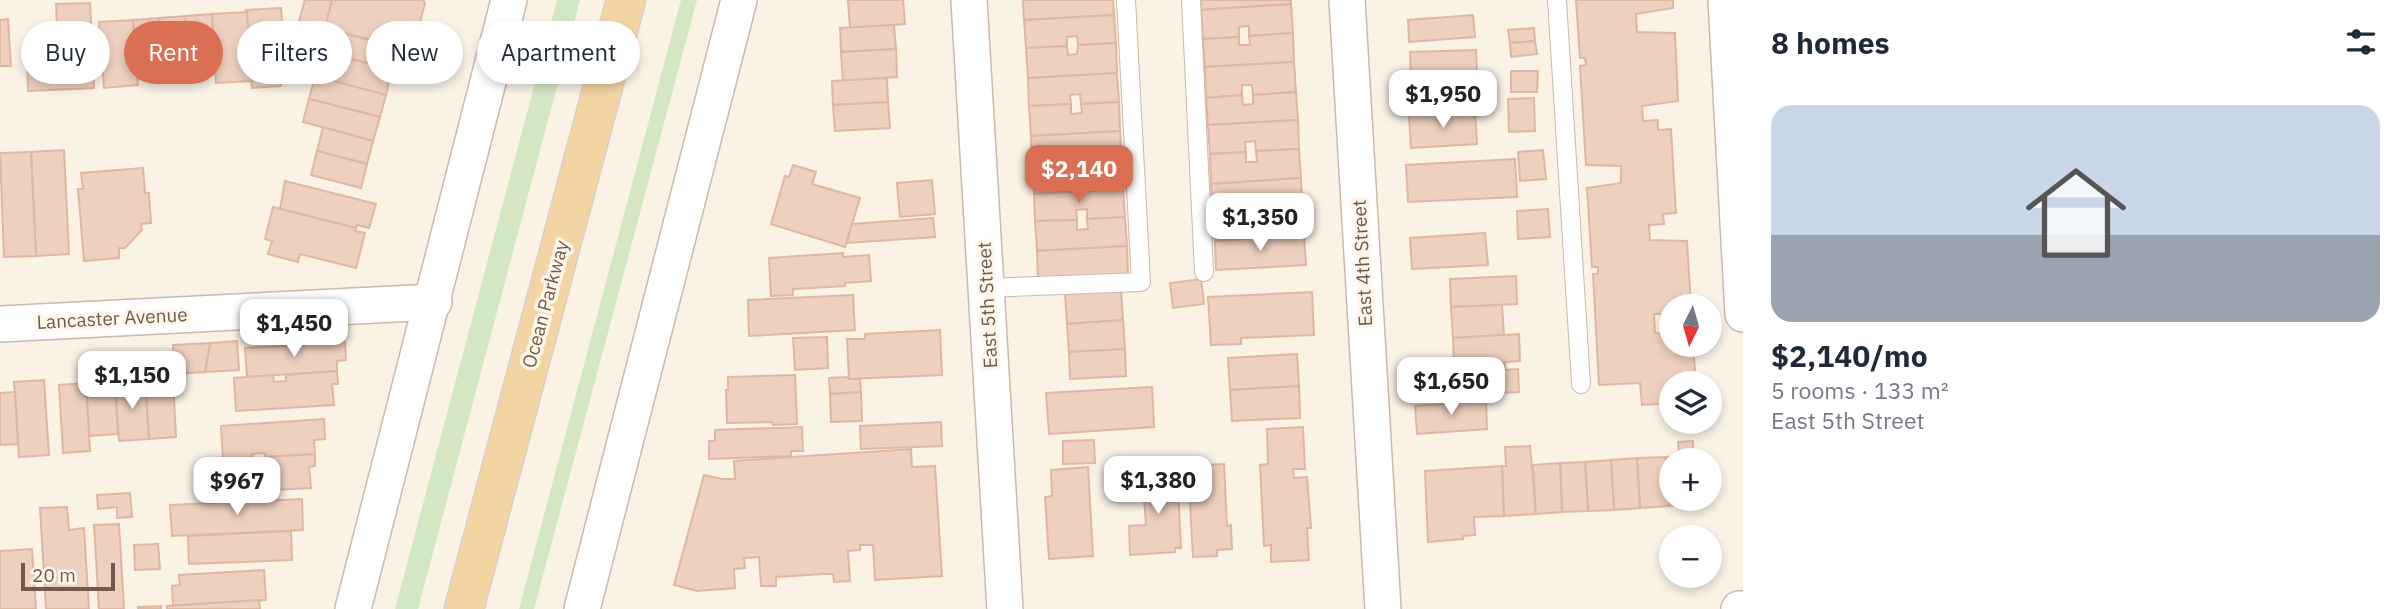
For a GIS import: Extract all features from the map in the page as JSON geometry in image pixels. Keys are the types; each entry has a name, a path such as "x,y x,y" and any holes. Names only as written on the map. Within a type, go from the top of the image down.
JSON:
{"main road":[{"name":"Ocean Parkway","path":"464,609 626,0"}],"street":[{"path":"353,609 509,0"},
{"path":"582,609 739,0"},
{"name":"East 5th Street","path":"969,0 1004,609"},
{"name":"East 4th Street","path":"1347,0 1383,609"},
{"path":"1726,0 1743,314"},
{"name":"Lancaster Avenue","path":"0,324 433,302"}],"lane":[{"path":"986,288 1141,282 1126,0"},
{"path":"1191,0 1204,272"},
{"path":"1557,0 1581,384"}],"green space":[{"path":"557,0 580,0 574,21 551,21"},
{"path":"681,0 697,0 534,609 519,609"},
{"path":"535,84 558,84 418,609 395,609"}],"building":[{"path":"305,0 332,0 327,21 299,21"},
{"path":"332,0 423,0 425,3 420,21 366,21 366,39 352,35 352,21 327,21"},
{"path":"848,0 903,0 905,24 850,28"},
{"path":"1023,0 1113,0 1114,15 1024,20"},
{"path":"1201,0 1291,0 1291,4 1201,10"},
{"path":"1576,0 1673,0 1673,8 1636,14 1637,32 1675,33 1678,101 1642,106 1643,121 1658,120 1658,130 1671,129 1676,213 1663,214 1664,224 1649,225 1650,240 1687,241 1690,294 1659,294 1659,314 1654,314 1655,333 1659,333 1659,357 1694,357 1695,371 1659,371 1659,404 1642,405 1640,383 1599,385 1593,274 1598,274 1598,267 1592,267 1587,188 1621,183 1621,166 1586,165 1580,66 1586,65 1585,58 1580,58"},
{"path":"90,3 91,21 57,21 56,4"},
{"path":"1291,4 1293,33 1249,36 1249,26 1239,27 1239,37 1203,39 1201,10"},
{"path":"281,8 282,21 247,21 246,10"},
{"path":"247,12 248,21 237,21 237,82 223,83 223,21 212,21 212,14"},
{"path":"212,14 212,21 185,21 185,16"},
{"path":"1114,15 1116,43 1078,45 1077,36 1067,37 1067,46 1026,48 1024,20"},
{"path":"1473,15 1475,37 1409,42 1408,20"},
{"path":"185,16 185,21 159,21 159,18"},
{"path":"159,18 159,21 133,21"},
{"path":"8,19 11,66 0,66 0,20"},
{"path":"133,20 124,21 124,84 138,85 104,88 104,84 110,84 110,21"},
{"path":"894,25 896,49 841,52 840,28"},
{"path":"1534,28 1535,41 1510,43 1508,30"},
{"path":"1293,33 1294,62 1205,67 1203,39 1239,37 1239,45 1250,45 1249,36"},
{"path":"352,35 366,39 366,63 352,59"},
{"path":"1535,41 1537,54 1511,57 1510,43"},
{"path":"1116,43 1117,73 1028,78 1026,48 1067,46 1068,55 1077,54 1078,45"},
{"path":"896,49 897,77 843,81 841,52"},
{"path":"1476,50 1477,74 1411,76 1410,52"},
{"path":"352,59 366,63 366,84 389,84 386,95 343,84 352,84"},
{"path":"1294,62 1296,92 1253,95 1252,85 1242,85 1242,95 1206,98 1205,67"},
{"path":"1511,71 1538,71 1537,92 1511,92"},
{"path":"1117,73 1119,102 1081,104 1080,94 1070,95 1071,104 1029,106 1028,78"},
{"path":"1477,74 1478,94 1412,96 1411,76"},
{"path":"887,78 888,102 833,105 832,81"},
{"path":"28,84 94,84 94,88 28,91"},
{"path":"252,84 281,84 281,86 252,88"},
{"path":"313,84 345,84 386,95 380,117 309,99"},
{"path":"1296,92 1298,120 1208,125 1206,98 1242,95 1243,105 1253,104 1253,95"},
{"path":"1534,98 1535,131 1509,132 1508,99"},
{"path":"309,99 380,117 373,141 303,122"},
{"path":"888,102 890,128 835,131 833,105"},
{"path":"1119,102 1120,131 1031,136 1029,106 1071,104 1071,114 1082,113 1081,104"},
{"path":"1475,111 1477,144 1411,148 1409,115"},
{"path":"1298,120 1299,149 1256,151 1255,141 1245,142 1246,152 1210,154 1208,125"},
{"path":"323,127 373,141 367,164 317,151"},
{"path":"1120,131 1122,160 1084,162 1084,152 1073,153 1074,163 1032,165 1031,136"},
{"path":"1299,149 1301,178 1211,184 1210,154 1246,152 1246,162 1257,162 1256,151"},
{"path":"64,150 69,254 36,256 31,152"},
{"path":"1543,150 1546,179 1520,181 1518,152"},
{"path":"317,151 367,164 361,188 311,175"},
{"path":"31,152 36,256 4,257 0,153"},
{"path":"1515,159 1517,197 1408,202 1406,165"},
{"path":"1122,160 1123,189 1034,194 1032,165 1074,163 1074,172 1085,171 1084,162"},
{"path":"793,165 816,172 812,184 860,198 845,247 771,224 785,176 789,177"},
{"path":"143,168 145,193 149,193 151,223 141,224 142,230 125,248 119,248 119,258 84,261 78,189 83,189 81,173"},
{"path":"1301,178 1302,208 1259,211 1259,200 1248,201 1249,211 1213,214 1211,184"},
{"path":"932,180 935,214 900,217 897,183"},
{"path":"285,181 376,204 369,228 357,225 356,228 280,209"},
{"path":"1123,189 1125,217 1087,219 1087,209 1076,210 1077,220 1035,221 1034,194"},
{"path":"273,207 356,228 355,231 365,233 356,268 300,254 298,262 268,254 272,241 265,239"},
{"path":"1302,208 1304,236 1215,241 1213,214 1249,211 1250,220 1260,220 1259,211"},
{"path":"1548,209 1550,237 1518,239 1517,211"},
{"path":"1125,217 1127,246 1037,251 1035,221 1077,220 1077,230 1088,229 1087,219"},
{"path":"933,218 935,237 847,243 852,224"},
{"path":"1485,233 1488,265 1412,269 1410,238"},
{"path":"1304,236 1306,265 1216,270 1215,241"},
{"path":"1127,246 1128,274 1038,279 1037,251"},
{"path":"843,253 843,257 869,255 871,281 845,283 845,286 793,289 793,295 771,296 769,258"},
{"path":"1516,276 1517,304 1451,307 1450,279"},
{"path":"1201,279 1204,304 1173,308 1170,283"},
{"path":"1121,291 1123,320 1067,324 1065,294"},
{"path":"1312,292 1314,335 1241,338 1241,344 1211,345 1208,297"},
{"path":"853,295 855,330 749,336 748,300"},
{"path":"1502,305 1504,335 1453,338 1451,307"},
{"path":"1123,320 1125,349 1069,352 1067,324"},
{"path":"940,330 942,375 849,379 847,339 865,339 865,334"},
{"path":"1519,334 1520,361 1454,366 1453,338"},
{"path":"827,337 828,368 795,370 793,338"},
{"path":"237,341 239,370 205,372 210,343"},
{"path":"345,342 346,360 337,361 337,371 247,377 245,348"},
{"path":"210,343 205,372 175,374 173,345"},
{"path":"1125,349 1126,376 1070,379 1069,352"},
{"path":"1297,354 1299,386 1230,390 1228,358"},
{"path":"1505,363 1505,370 1518,369 1519,392 1456,395 1454,366"},
{"path":"337,371 338,384 332,384 334,405 236,411 234,378 273,375 274,382 286,381 286,375"},
{"path":"795,375 797,424 727,423 728,377"},
{"path":"829,378 860,379 861,392 830,394"},
{"path":"44,380 49,455 19,457 14,382"},
{"path":"173,380 176,437 149,439 145,382"},
{"path":"115,382 118,434 89,436 86,383"},
{"path":"145,382 149,439 119,441 115,384"},
{"path":"86,383 90,451 63,453 59,385"},
{"path":"1299,386 1300,418 1232,421 1230,390"},
{"path":"1152,387 1154,427 1049,434 1046,393"},
{"path":"15,392 18,444 0,445 0,393"},
{"path":"861,392 862,421 831,422 830,394"},
{"path":"1486,401 1487,429 1417,434 1415,406"},
{"path":"324,419 325,439 314,440 315,454 265,457 265,453 223,460 221,426"},
{"path":"941,422 942,446 861,449 860,426"},
{"path":"802,427 803,451 791,451 791,456 709,459 709,441 715,441 715,430"},
{"path":"1303,427 1305,469 1293,469 1294,478 1307,477 1311,528 1307,528 1309,560 1271,562 1271,545 1264,546 1260,465 1268,464 1267,429"},
{"path":"1094,440 1095,463 1063,464 1063,441"},
{"path":"1693,441 1693,448 1678,448 1678,442"},
{"path":"1530,446 1536,514 1504,516 1502,466 1506,466 1505,447"},
{"path":"911,449 912,467 935,466 942,576 875,580 873,545 860,545 860,550 848,551 850,581 834,582 833,574 824,574 776,577 776,586 761,586 759,557 744,558 745,568 734,569 735,588 697,591 674,585 704,475 735,479 734,461"},
{"path":"315,454 315,466 309,467 311,488 216,493 213,460 253,457 253,463 266,462 265,457"},
{"path":"1659,457 1659,507 1640,508 1637,458"},
{"path":"1637,458 1640,508 1614,510 1611,460"},
{"path":"1611,460 1614,510 1588,511 1585,462"},
{"path":"1585,462 1588,511 1562,512 1560,463"},
{"path":"1560,463 1562,512 1536,514 1533,465"},
{"path":"1224,464 1227,526 1231,525 1232,549 1217,550 1217,556 1193,557 1188,466"},
{"path":"1502,466 1504,516 1474,517 1475,535 1463,536 1463,539 1428,542 1425,471"},
{"path":"1088,467 1093,556 1049,559 1045,497 1052,496 1051,470"},
{"path":"1177,470 1181,548 1175,548 1175,552 1130,555 1129,526 1146,525 1142,473"},
{"path":"130,493 132,517 117,518 117,507 98,509 97,495"},
{"path":"302,499 303,530 172,536 170,505"},
{"path":"67,507 69,530 84,528 89,609 46,609 40,508"},
{"path":"119,524 124,609 99,609 94,525"},
{"path":"291,531 292,560 189,564 188,536"},
{"path":"158,544 160,569 135,570 134,545"},
{"path":"32,549 36,609 0,609 0,551"},
{"path":"264,570 266,600 173,606 172,586 180,585 179,575"},
{"path":"259,600 260,609 167,609 167,606"},
{"path":"161,606 161,609 138,609 138,607"}]}
